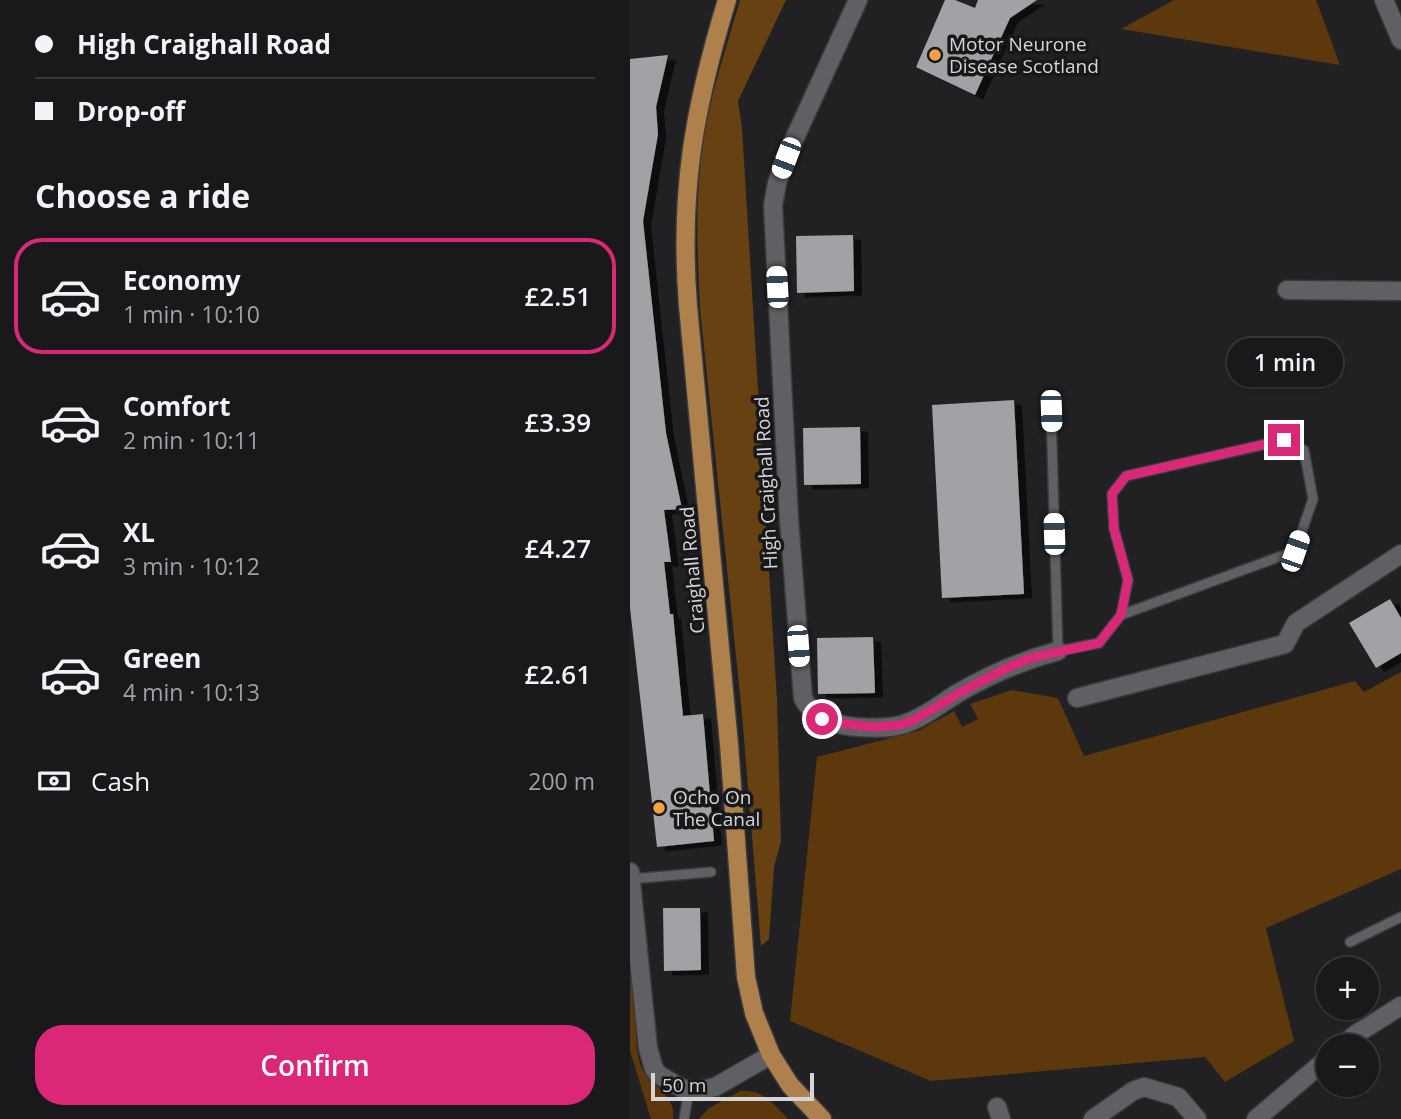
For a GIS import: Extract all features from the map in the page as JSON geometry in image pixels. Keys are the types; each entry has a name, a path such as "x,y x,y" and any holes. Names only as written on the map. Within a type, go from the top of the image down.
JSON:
{"main road":[{"name":"Craighall Road","path":"727,0 702,87 692,140 686,193 686,269 729,744 744,965 754,1013 771,1055 790,1085 822,1119"}],"street":[{"name":"High Craighall Road","path":"858,0 786,158 773,205 789,519 803,698 815,714 829,722 873,727 900,725 914,720 1009,667 1030,658 1058,652"},
{"path":"1384,0 1401,40"},
{"path":"1287,290 1401,290"},
{"path":"1077,698 1285,643 1296,623 1401,554"},
{"path":"630,872 654,1069 666,1080 690,1090 708,1090 771,1055"},
{"path":"1356,1034 1401,1006"},
{"path":"1256,1119 1316,1068"},
{"path":"1093,1119 1133,1091 1144,1087 1178,1097 1197,1119"}],"lane":[{"path":"1051,411 1058,652 1099,643 1121,615 1128,580 1114,529 1112,494 1126,476 1284,440 1304,450 1313,499 1295,551 1121,615"},
{"path":"631,879 711,873"},
{"path":"1350,942 1401,917"},
{"path":"684,1119 690,1090"}],"shaded area":[{"path":"740,0 786,0 738,101 742,128 777,701 781,841 774,867 769,939 761,946 742,714 700,308 698,243 699,179 704,136 715,85"},
{"path":"1174,0 1316,0 1340,65 1121,29"},
{"path":"1401,672 1401,869 1266,928 1294,1041 1225,1082 1205,1057 931,1081 790,1021 817,757 918,731 954,711 962,727 978,719 970,704 1012,690 1058,698 1084,756 1355,681 1364,692"},
{"path":"630,977 635,999 637,1046 642,1069 671,1103 673,1119 651,1119 630,1051"},
{"path":"740,1091 762,1095 788,1119 699,1119 709,1108"}],"building":[{"path":"945,0 955,0 975,8 978,0 1037,0 1010,18 975,95 916,67"},
{"path":"668,55 656,107 658,134 643,221 666,433 682,509 664,510 671,562 664,562 670,614 673,614 683,716 703,714 714,841 657,847 630,608 630,59"},
{"path":"853,235 854,291 797,293 796,236"},
{"path":"1014,400 1024,594 942,598 932,405"},
{"path":"860,427 861,484 804,485 803,428"},
{"path":"1390,599 1401,618 1401,653 1376,668 1349,623"},
{"path":"873,637 875,693 818,694 817,638"},
{"path":"663,908 700,908 701,970 664,971"}],"place":[{"name":"Motor Neurone Disease Scotland","path":"935,55"},
{"name":"Ocho On The Canal","path":"659,808"}],"route":[{"path":"822,719 873,727 900,725 1030,658 1099,643 1121,615 1128,580 1114,529 1112,494 1126,476 1284,440"}]}
